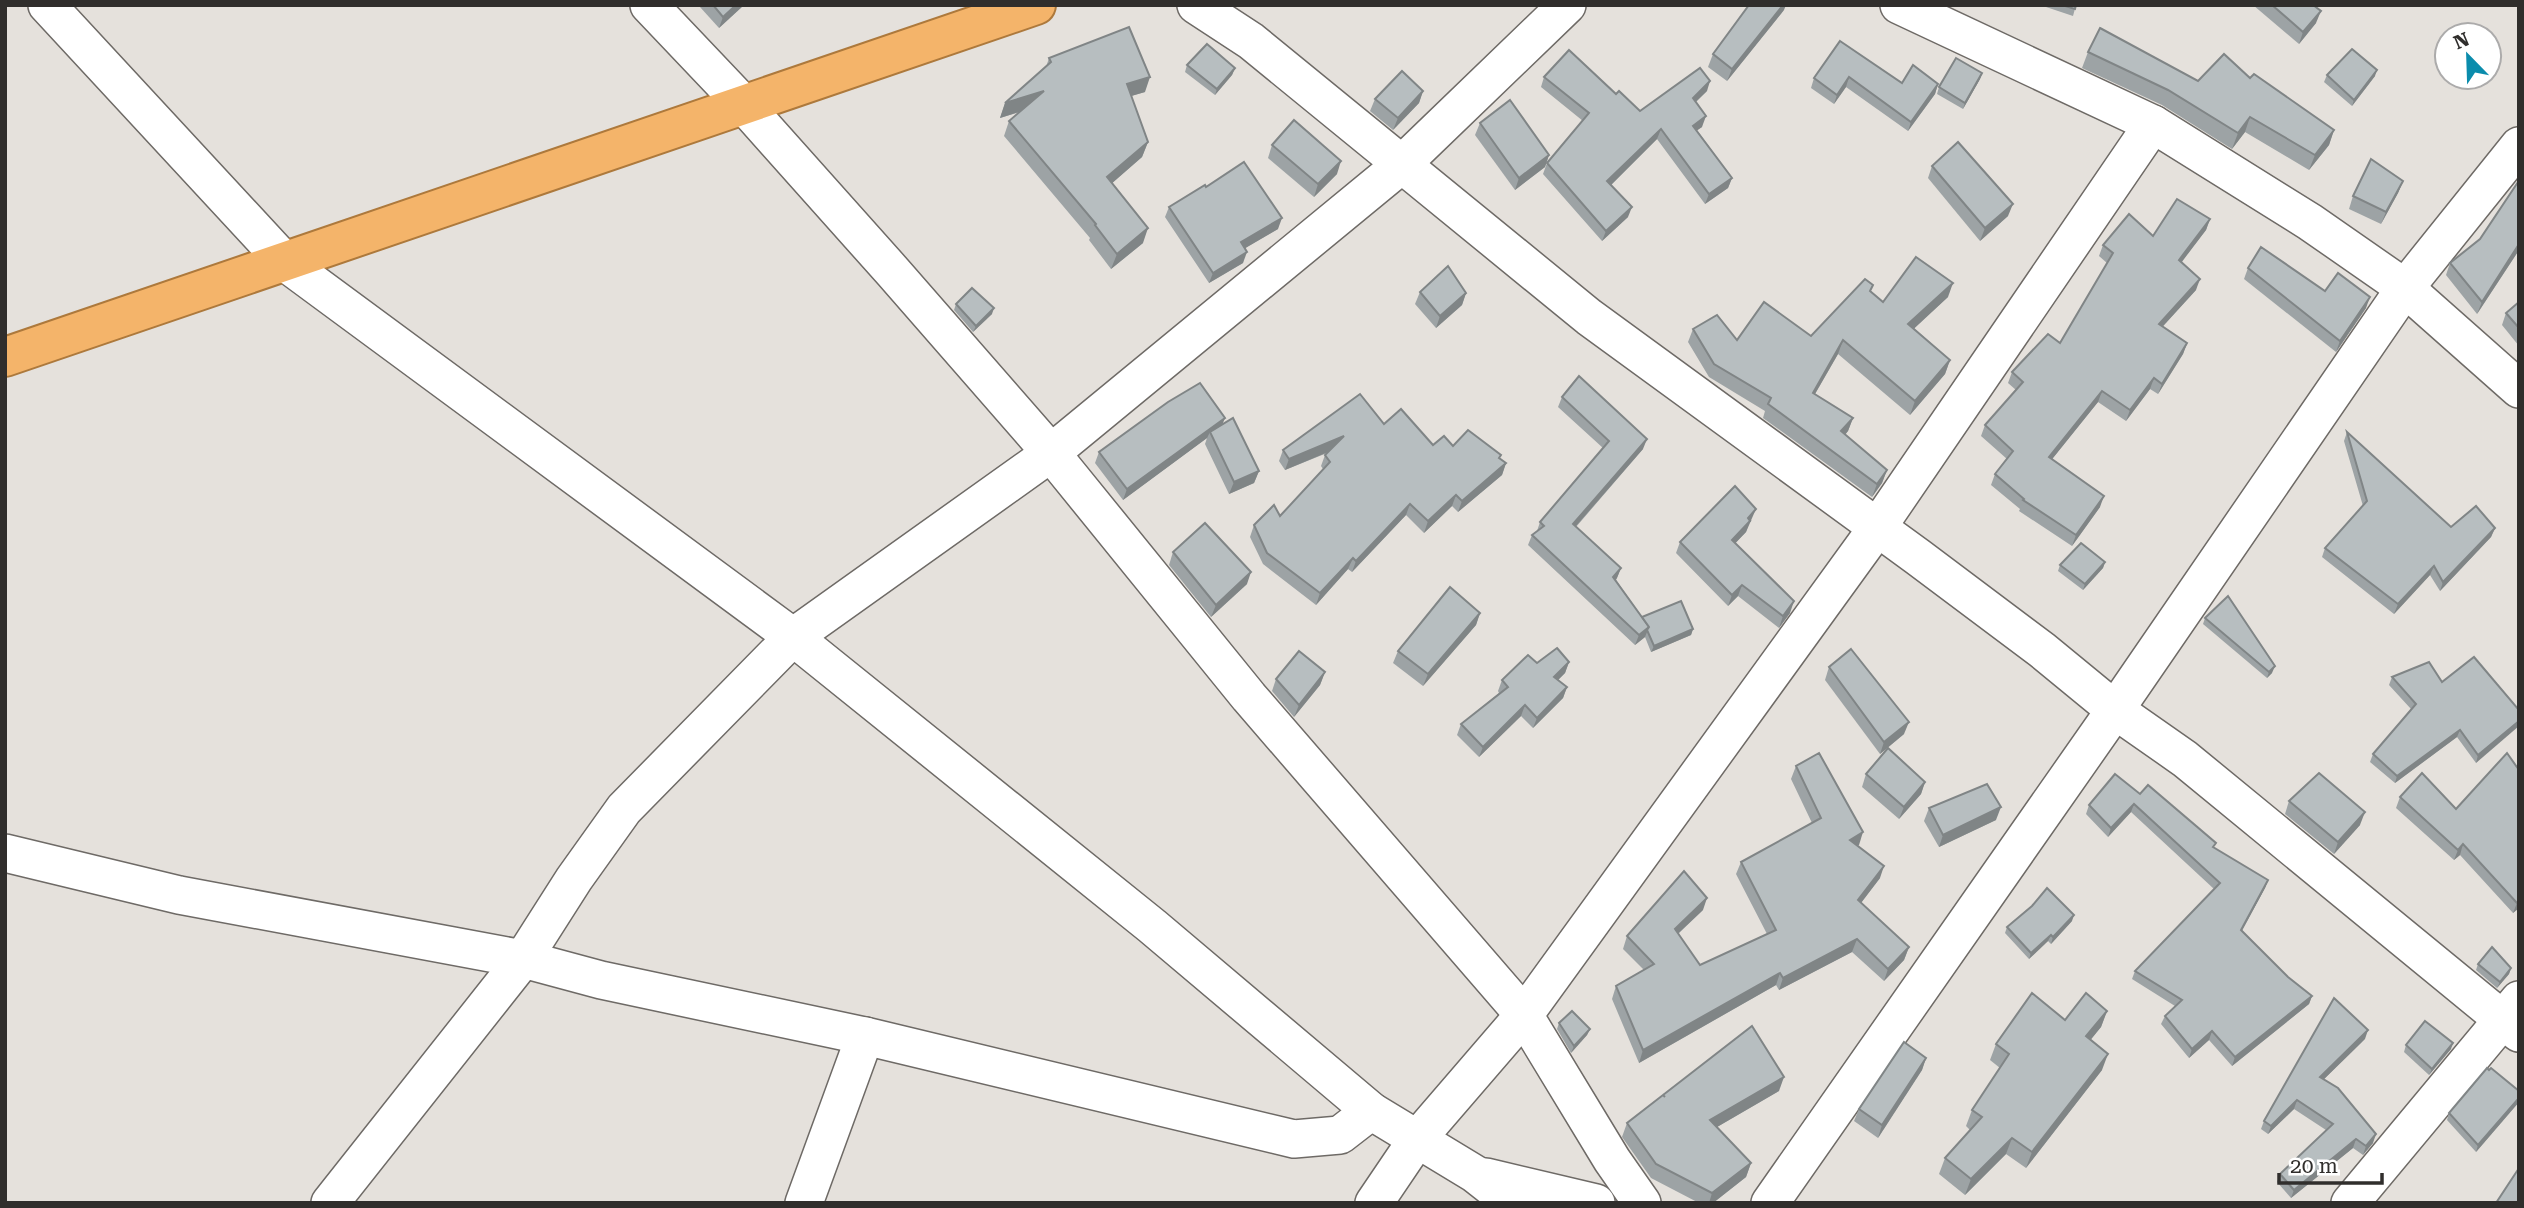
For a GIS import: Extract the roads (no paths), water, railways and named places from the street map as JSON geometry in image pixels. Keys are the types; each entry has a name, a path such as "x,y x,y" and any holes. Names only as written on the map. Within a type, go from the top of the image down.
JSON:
{"highway":[{"path":"5,357 1036,5"}],"street":[{"path":"47,5 286,263 793,637 1152,926 1371,1111 1475,1174 1512,1203"},
{"path":"649,5 744,105 894,272 1051,453 1249,697 1524,1015 1612,1160 1642,1203"},
{"path":"1196,5 1251,41 1589,317 2042,650 2115,710 2185,759 2513,1018 2350,1203"},
{"path":"330,1203 523,959 624,809 793,637 1051,453 1401,165 1567,5"},
{"path":"1899,5 2153,124 2310,222 2405,288 2519,389"},
{"path":"1374,1203 1418,1138 1524,1015 1877,528 2153,124"},
{"path":"1770,1203 2115,710 2405,288 2519,146"},
{"path":"5,853 179,895 523,959 601,980 865,1036 1294,1139 1340,1135 1371,1111"},
{"path":"804,1203 865,1036"},
{"path":"1475,1174 1596,1203"}]}
